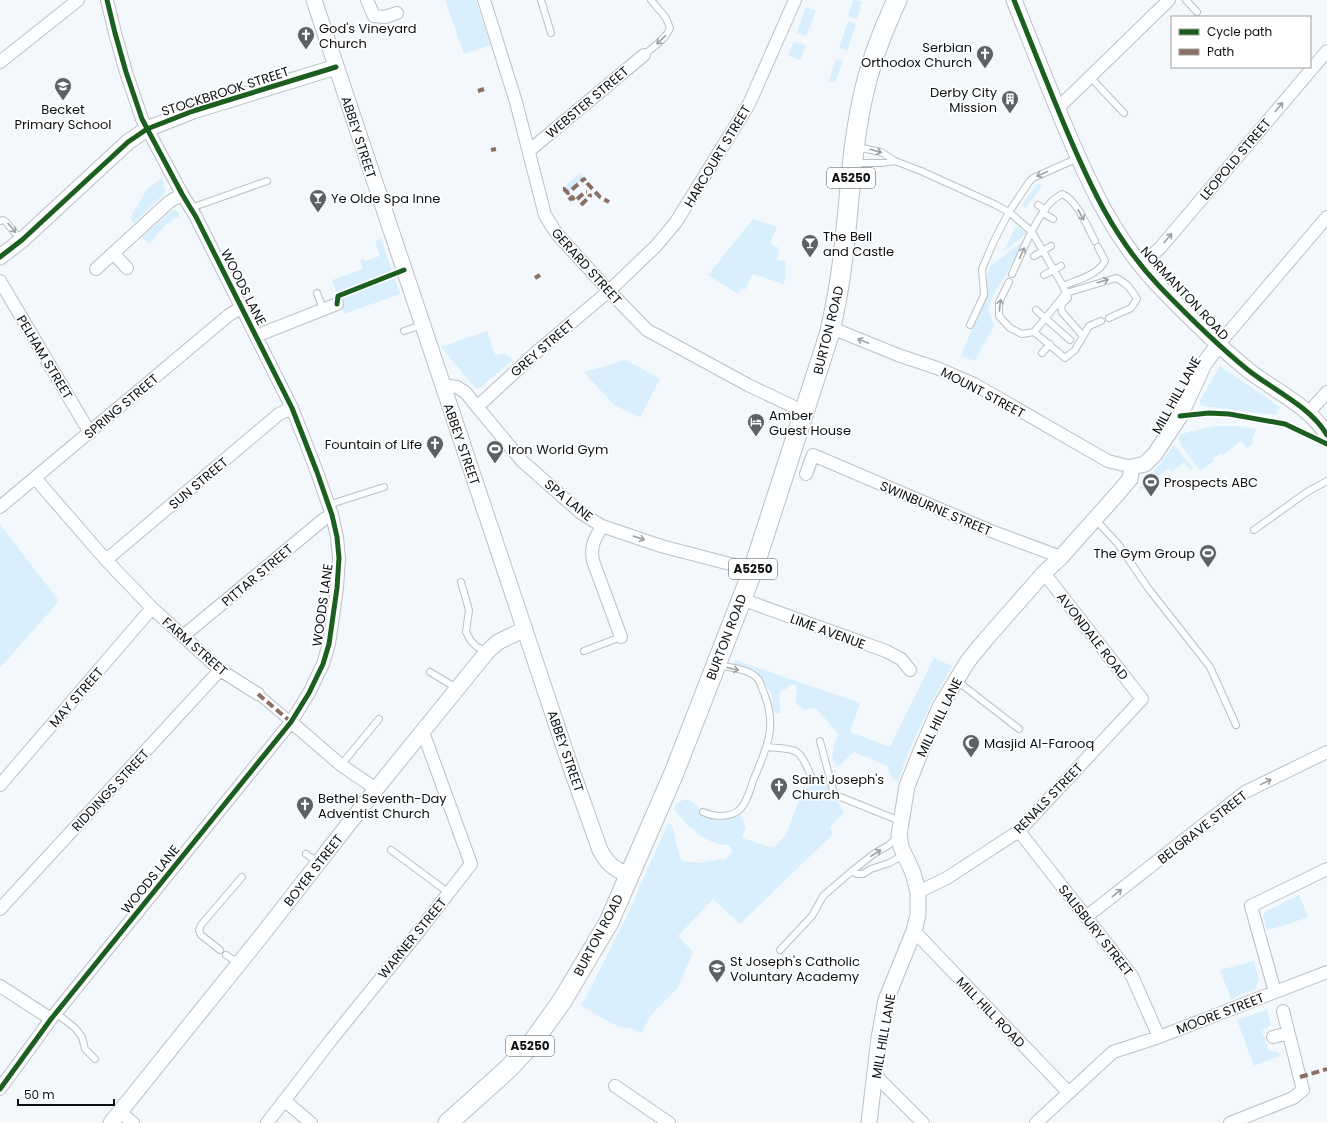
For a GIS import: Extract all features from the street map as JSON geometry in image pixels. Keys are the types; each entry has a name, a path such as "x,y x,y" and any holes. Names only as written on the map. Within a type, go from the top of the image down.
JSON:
{"main road":[{"name":"BURTON ROAD","path":"448,1123 509,1068 539,1034 562,1001 609,922 674,773 753,570 829,335 842,272 858,119 871,65 886,24 897,0"}],"street":[{"path":"0,62 78,0"},
{"name":"WOODS LANE","path":"0,1089 53,1016 291,722 309,693 323,664 333,625 337,588 339,558 337,537 330,510 292,408 191,208 147,129 126,72 107,0"},
{"name":"ABBEY STREET","path":"314,0 442,385 600,850 605,860 612,867 629,876"},
{"path":"367,0 374,16 385,17 397,13"},
{"name":"GERARD STREET","path":"484,0 530,150 540,197 549,222 558,235 608,291 641,324 656,336 748,385 805,412"},
{"name":"HARCOURT STREET","path":"608,291 656,246 676,222 691,200 749,104 795,0"},
{"name":"NORMANTON ROAD","path":"1014,0 1078,158 1110,222 1141,265 1160,287 1218,345 1251,372 1308,413 1327,435"},
{"path":"1057,109 1169,0"},
{"name":"LEOPOLD STREET","path":"1141,265 1160,248 1327,51"},
{"name":"WEBSTER STREET","path":"530,150 644,55"},
{"name":"STOCKBROOK STREET","path":"0,257 22,240 128,142 147,129 192,111 336,67"},
{"path":"96,270 169,202 182,194"},
{"path":"1218,345 1327,217"},
{"path":"113,253 127,268"},
{"name":"PELHAM STREET","path":"0,281 90,433"},
{"name":"GREY STREET","path":"477,407 544,346 608,291"},
{"path":"256,336 337,304"},
{"name":"SPRING STREET","path":"0,507 229,315 242,308"},
{"name":"MOUNT STREET","path":"829,335 839,331 898,355 937,368 974,384 1108,461 1132,467"},
{"name":"MILL HILL LANE","path":"869,1123 879,1038 886,1000 914,931 918,915 918,892 904,855 900,828 907,786 940,707 968,661 986,638 1130,479 1132,467 1145,464 1155,454 1180,416 1204,364 1218,345"},
{"name":"SPA LANE","path":"442,385 457,387 465,392 522,461 581,513 602,526 661,546 753,570"},
{"path":"1308,413 1327,392"},
{"name":"SUN STREET","path":"106,560 279,414 292,408"},
{"name":"SWINBURNE STREET","path":"806,474 813,455 991,531 1061,556"},
{"name":"FARM STREET","path":"35,478 106,560 152,608 220,670 258,694 341,765 376,789"},
{"name":"PITTAR STREET","path":"183,636 324,519 330,510"},
{"path":"602,526 591,551 593,561 621,637"},
{"name":"AVONDALE ROAD","path":"1044,573 1142,699"},
{"name":"LIME AVENUE","path":"741,599 886,651 901,659 910,670"},
{"name":"MAY STREET","path":"0,785 152,608"},
{"name":"BOYER STREET","path":"115,1118 233,958 262,935 312,858 376,789 487,652 498,642 525,629"},
{"name":"RIDDINGS STREET","path":"0,909 220,670"},
{"name":"RENALS STREET","path":"918,892 947,878 1019,831 1142,699"},
{"name":"WARNER STREET","path":"267,1123 471,864 423,732"},
{"name":"BELGRAVE STREET","path":"1086,917 1245,792 1327,752"},
{"name":"SALISBURY STREET","path":"1019,831 1132,976 1159,1037"},
{"path":"1275,992 1251,906 1327,869"},
{"name":"MILL HILL ROAD","path":"914,931 1068,1092"},
{"name":"MOORE STREET","path":"1068,1092 1112,1052 1159,1037 1327,972"},
{"path":"0,986 53,1016"},
{"path":"1230,1123 1293,1098 1303,1090 1283,1010"},
{"path":"1273,1037 1288,1033"},
{"path":"875,1075 923,1123"},
{"path":"615,1086 669,1123"},
{"path":"1036,1123 1068,1092"},
{"path":"285,1101 311,1123"},
{"path":"115,1118 133,1123"}],"lane":[{"path":"541,0 551,33"},
{"path":"644,55 667,35 670,28 666,18 652,0"},
{"path":"1186,0 1197,12"},
{"path":"1090,77 1124,113"},
{"path":"854,154 881,152 895,161 921,171 1009,212 1032,232 1063,286 1068,298 1061,305 1062,312 1083,336"},
{"path":"854,154 880,163 895,161"},
{"path":"970,325 984,295 982,269 1009,212 1028,182 1078,158"},
{"path":"191,208 267,181"},
{"path":"1012,274 1044,211 1052,200 1062,194 1069,197 1075,205 1105,260 1103,265 1088,275 1063,286"},
{"path":"1038,204 1053,219"},
{"path":"0,220 6,222 22,240"},
{"path":"1034,256 1051,246"},
{"path":"1044,276 1061,266"},
{"path":"1008,282 999,302 999,316 1010,328 1022,334 1034,332 1066,293 1116,278 1124,282 1137,299 1131,308 1109,318"},
{"path":"317,293 323,309"},
{"path":"1036,310 1070,340"},
{"path":"1034,332 1050,344 1064,358 1075,350 1089,326 1101,321"},
{"path":"404,331 422,324"},
{"path":"1042,353 1050,344"},
{"path":"1254,530 1307,492 1327,481"},
{"path":"330,510 384,487"},
{"path":"1095,519 1118,544 1148,588 1210,667 1236,725"},
{"path":"461,582 469,610 466,632 471,641 477,647 487,652"},
{"path":"584,651 621,637"},
{"path":"703,812 713,816 724,816 731,815 741,808 748,795 767,747 771,725 768,703 759,680 749,673 716,665"},
{"path":"430,672 458,689"},
{"path":"956,680 1020,729"},
{"path":"341,765 379,720"},
{"path":"780,950 812,916 823,896 852,871 889,845 900,828 838,796 833,790 820,741"},
{"path":"767,747 797,752 801,756 813,780"},
{"path":"391,850 449,893"},
{"path":"852,871 857,874 863,874 904,855"},
{"path":"220,950 201,935 199,930 201,925 242,878"},
{"path":"53,1016 75,1028 82,1037 85,1049 95,1058"}],"shaded area":[{"path":"445,0 476,0 491,45 464,54"},
{"path":"850,0 862,1 857,19 848,16 853,1"},
{"path":"806,7 816,11 806,36 797,33"},
{"path":"848,21 856,24 847,51 839,48"},
{"path":"794,41 806,46 800,60 788,55"},
{"path":"836,59 843,61 835,83 829,81"},
{"path":"580,173 584,178 569,192 564,187"},
{"path":"162,178 166,192 134,223 130,218 147,189"},
{"path":"1038,182 1042,186 1026,208 1022,205"},
{"path":"174,210 177,211 180,216 165,225 149,244 142,237"},
{"path":"753,219 777,227 770,243 779,248 777,260 785,261 786,275 784,284 752,274 745,290 742,288 738,294 708,275"},
{"path":"1016,226 1027,233 1003,252"},
{"path":"1027,238 993,296 988,310 994,325 975,361 961,356 985,298 989,267"},
{"path":"381,239 400,294 344,314 332,280 363,269 360,260 363,258 365,261 380,256 375,241"},
{"path":"487,331 495,355 506,353 513,360 481,387 476,389 441,347"},
{"path":"626,360 660,379 640,417 614,405 584,372"},
{"path":"1220,366 1280,407 1276,415 1202,406 1200,404 1200,400"},
{"path":"1214,426 1237,426 1256,429 1252,440 1253,443 1247,448 1241,441 1223,455 1221,453 1213,458 1214,461 1200,471 1178,439 1181,434"},
{"path":"1174,445 1193,468 1190,470 1184,462 1172,472 1168,468 1139,492 1139,490"},
{"path":"0,524 59,601 0,668"},
{"path":"934,658 952,666 931,703 907,755 898,782 892,778 887,766 854,752 837,767 832,758 835,742 839,735 816,708 804,710 796,703 797,686 790,684 786,689 781,691 779,697 780,714 776,713 773,709 772,694 758,674 734,665 735,660 860,703 850,732 890,747"},
{"path":"823,778 844,812 830,827 833,834 740,924 713,899 678,936 693,952 678,988 652,1014 641,1033 631,1028 619,1027 581,1006 625,920 668,823 672,825 679,855 683,861 701,863 720,859 725,860 732,852 730,845 713,842 706,839 691,828 674,809 677,803 685,799 693,802 706,815 739,813 746,827 742,838 770,847 775,846 786,835 797,805 805,790"},
{"path":"1299,895 1308,917 1267,930 1263,915 1266,911"},
{"path":"1254,961 1258,975 1257,986 1255,989 1231,999 1220,970"},
{"path":"1267,1010 1271,1024 1262,1031 1269,1051 1278,1052 1280,1056 1254,1066 1237,1020"}],"marked path":[{"path":"478,91 484,89"},
{"path":"491,150 496,149"},
{"path":"563,189 568,193 584,179 585,181"},
{"path":"587,183 600,197 609,202"},
{"path":"569,200 572,197 575,201 587,192"},
{"path":"581,205 590,196 589,194"},
{"path":"535,278 540,275"},
{"path":"258,694 291,722"},
{"path":"1300,1077 1327,1069"}],"cycle path":[{"path":"0,1089 51,1019 291,722 309,693 323,664 329,644 337,588 339,558 337,537 332,515 292,408 196,217 142,119 126,72 107,0"},
{"path":"1014,0 1075,151 1095,193 1117,232 1130,251 1160,287 1214,340 1248,370 1311,415 1327,435"},
{"path":"0,257 22,240 128,142 147,129 193,111 336,67"},
{"path":"337,304 338,296 404,270"},
{"path":"1180,416 1209,413 1229,414 1285,424 1327,444"}],"place":[{"name":"God's Vineyard Church","path":"306,50"},
{"name":"Serbian Orthodox Church","path":"985,69"},
{"name":"Becket Primary School","path":"63,101"},
{"name":"Derby City Mission","path":"1010,114"},
{"name":"Ye Olde Spa Inne","path":"318,213"},
{"name":"The Bell and Castle","path":"810,258"},
{"name":"Amber Guest House","path":"756,437"},
{"name":"Fountain of Life","path":"435,459"},
{"name":"Iron World Gym","path":"495,464"},
{"name":"Prospects ABC","path":"1151,497"},
{"name":"The Gym Group","path":"1208,568"},
{"name":"Masjid Al-Farooq","path":"971,758"},
{"name":"Saint Joseph's Church","path":"779,801"},
{"name":"Bethel Seventh-Day Adventist Church","path":"305,820"},
{"name":"St Joseph's Catholic Voluntary Academy","path":"717,983"}]}
